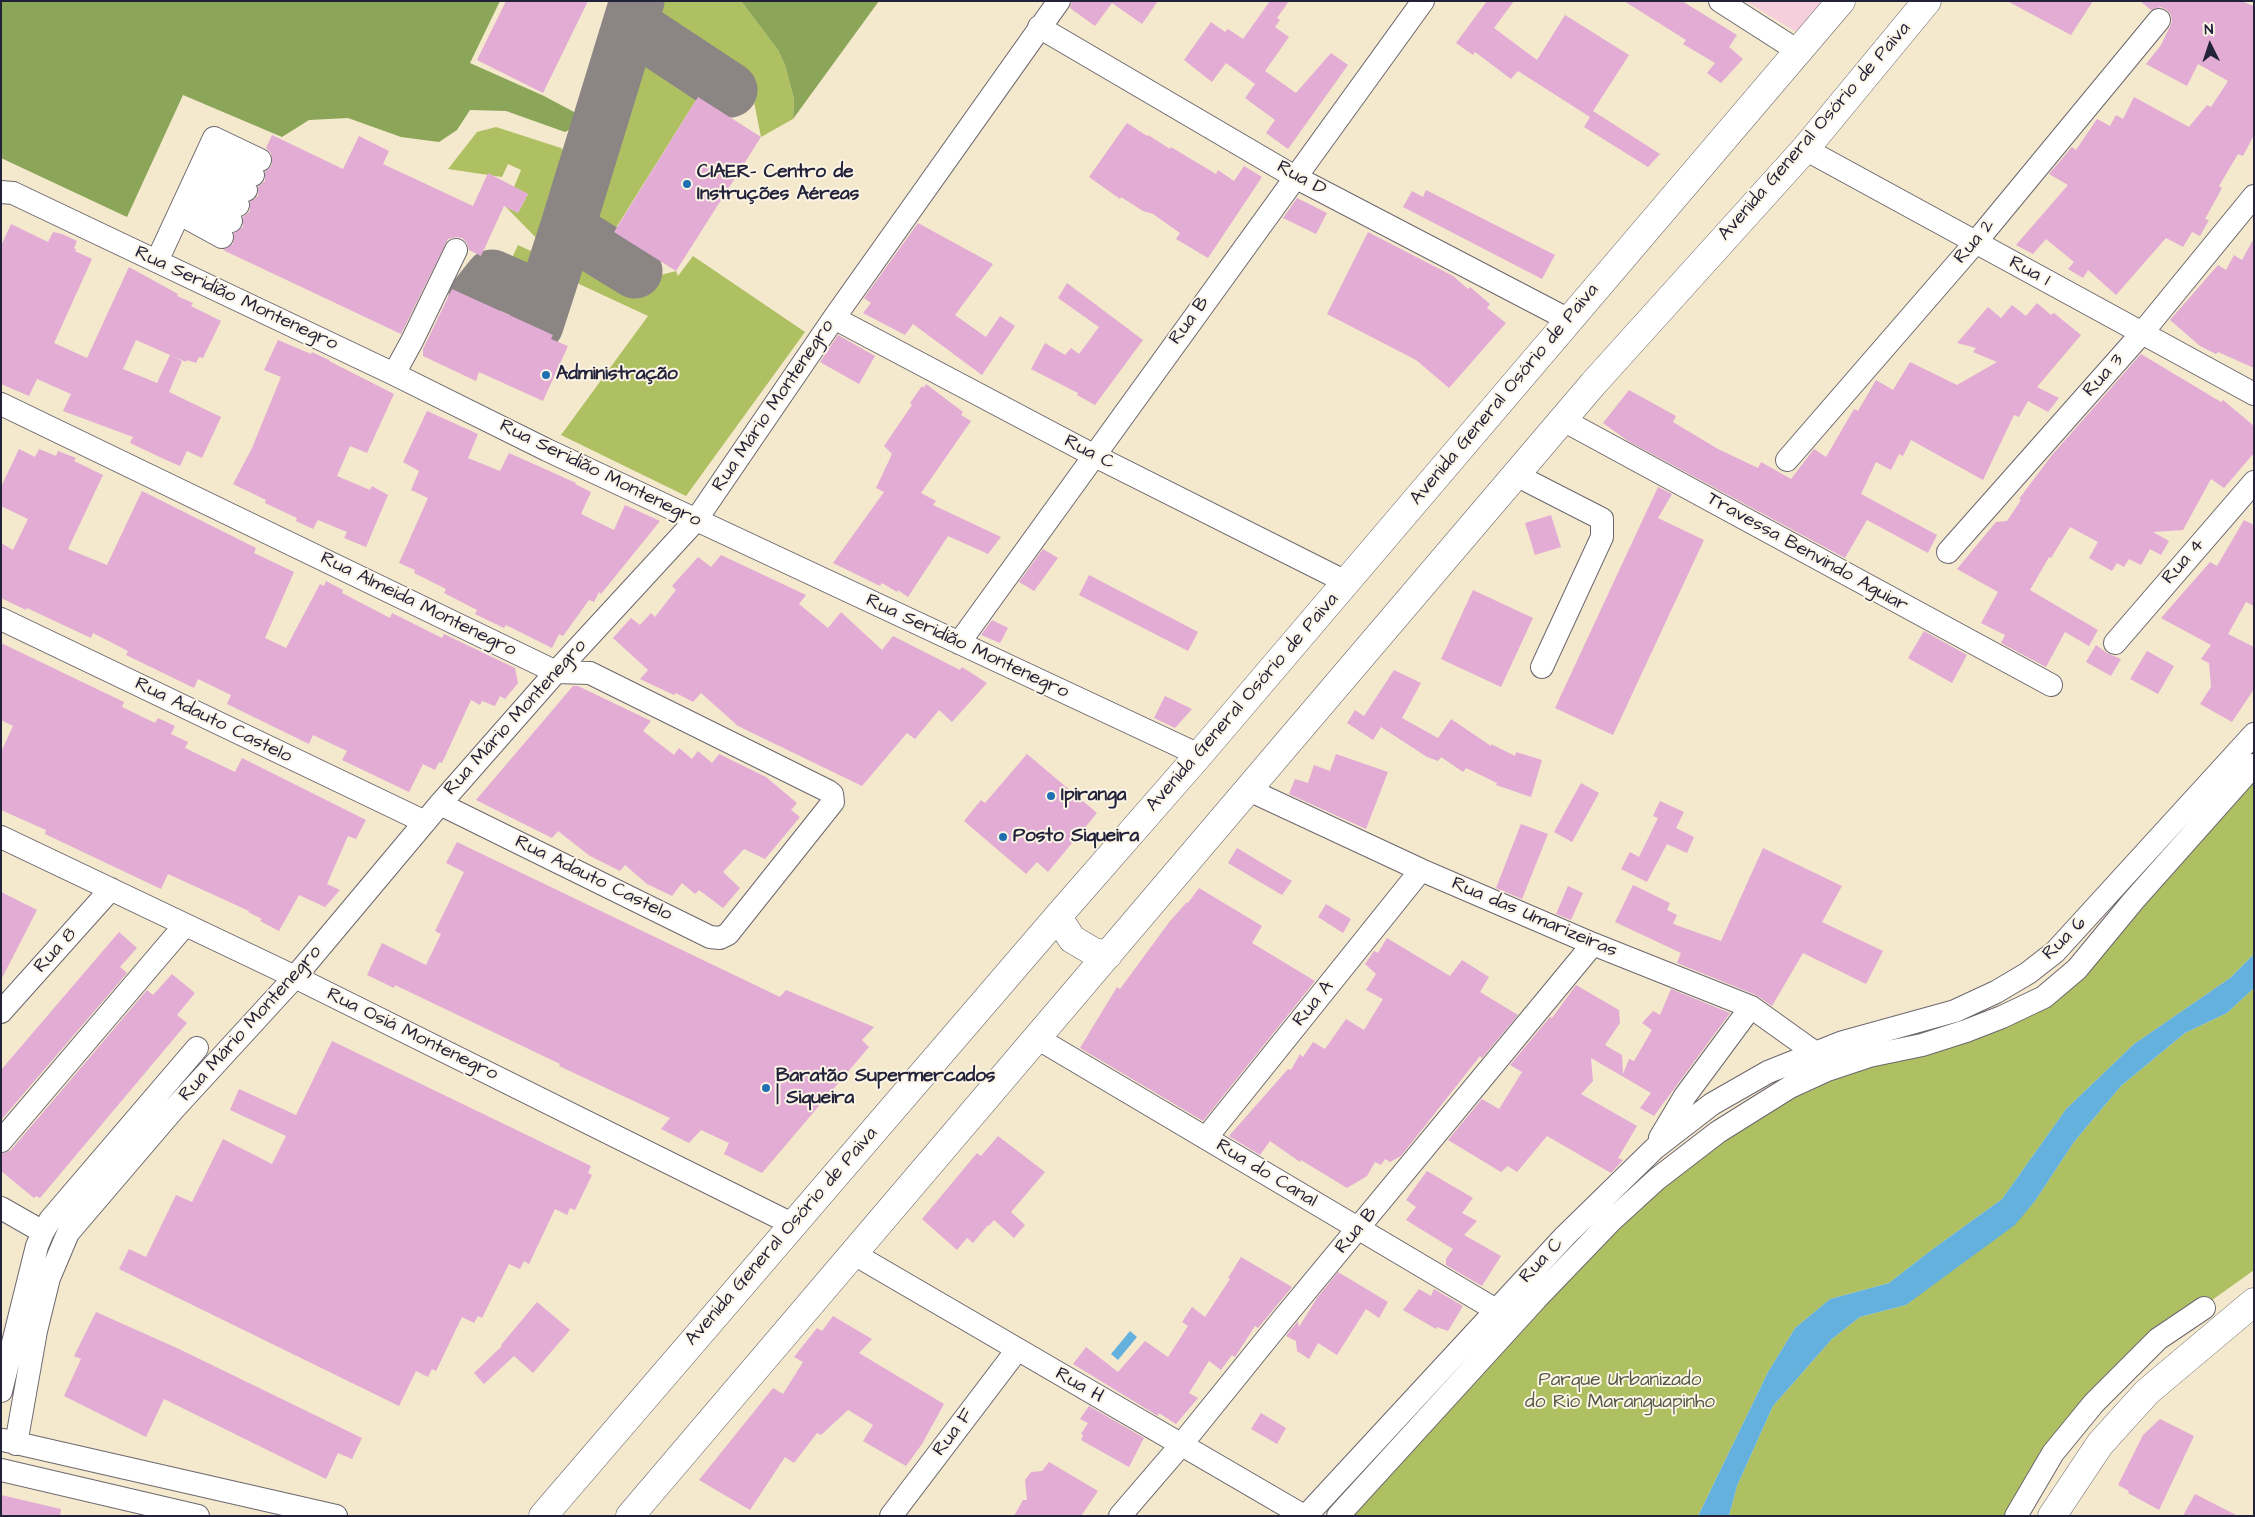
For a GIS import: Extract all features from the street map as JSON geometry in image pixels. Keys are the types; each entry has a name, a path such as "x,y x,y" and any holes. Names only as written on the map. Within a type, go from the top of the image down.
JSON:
{"main road":[{"name":"Avenida General Osório de Paiva","path":"543,1516 1060,914 1199,756 1841,1"},
{"name":"Avenida General Osório de Paiva","path":"630,1516 1036,1038 1250,790 1563,420 1805,149 1927,1"},
{"path":"1060,914 1061,922 1072,939 1094,952 1108,955"},
{"path":"2052,1516 2100,1444 2147,1392 2193,1351 2248,1315"}],"street":[{"name":"Rua Mário Montenegro","path":"9,1442 49,1278 68,1234 173,1110 295,977 440,804 556,672 696,520 834,318 1059,1"},
{"name":"Rua B","path":"959,643 1295,176 1424,1"},
{"path":"1720,1 1798,51"},
{"name":"Rua 2","path":"1787,460 1975,243 2159,20"},
{"name":"Rua D","path":"1039,27 1295,176 1569,320"},
{"path":"157,262 214,138 242,198"},
{"name":"Rua 1","path":"1805,149 2254,394"},
{"path":"193,184 242,198"},
{"path":"193,184 242,198"},
{"name":"Rua Seridião Montenegro","path":"2,192 12,193 696,520 1199,756"},
{"name":"Rua 3","path":"1948,552 2142,333 2254,196"},
{"path":"394,374 456,250"},
{"name":"Rua C","path":"834,318 1093,456 1346,582"},
{"name":"Rua Almeida Montenegro","path":"1,404 556,672 590,673 828,791 833,798 832,806 728,934 720,938"},
{"name":"Travessa Benvindo Aguiar","path":"1563,420 2051,685"},
{"path":"1516,475 1602,519 1602,537 1542,667"},
{"name":"Rua 4","path":"2115,643 2254,482"},
{"name":"Rua Adauto Castelo","path":"1,618 425,822"},
{"name":"Rua 6","path":"1814,1052 1955,1011 1996,992 2028,973 2055,952 2254,734"},
{"path":"1338,1516 1536,1299 1611,1221 1657,1179 1718,1132 1790,1087 1827,1070 1869,1056 1922,1045 1966,1031 2002,1017 2044,997 2077,969 2134,900 2254,765"},
{"name":"Rua das Umarizeiras","path":"1250,790 1421,870 1593,944 1751,1007 1814,1052"},
{"name":"Rua Adauto Castelo","path":"440,804 710,937 720,938"},
{"name":"Rua Osiá Montenegro","path":"1,837 295,977 794,1225"},
{"name":"Rua A","path":"1206,1138 1421,870"},
{"name":"Rua 8","path":"1,1012 111,889"},
{"path":"1,1141 185,925"},
{"name":"Rua B","path":"1120,1516 1181,1445 1593,944"},
{"path":"1655,1148 1685,1096 1751,1007"},
{"name":"Rua do Canal","path":"1036,1038 1496,1310"},
{"path":"1,1391 37,1246 43,1232 50,1220 197,1048"},
{"name":"Rua C","path":"1305,1516 1565,1236 1655,1148 1712,1104 1768,1072 1814,1052"},
{"path":"1,1208 43,1232"},
{"name":"Rua H","path":"854,1254 1016,1350 1305,1516"},
{"path":"2016,1516 2053,1453 2094,1403 2158,1339 2204,1308"},
{"name":"Rua F","path":"892,1516 1016,1350"},
{"path":"9,1442 336,1516"},
{"path":"1,1470 198,1516"}],"shaded area":[{"path":"1745,1 1823,1 1798,33"}],"green space":[{"path":"1,1 500,1 470,63 544,96 589,120 565,132 506,111 470,110 457,130 439,142 401,137 348,118 309,120 282,137 183,95 127,217 1,158"},
{"path":"649,1 741,1 778,50 785,65 794,99 793,119 761,137 752,92 653,28 644,15"},
{"path":"741,1 879,1 793,119 794,99 785,65 778,50"},
{"path":"642,40 705,81 695,97 698,97 614,231 637,254 623,258 583,232 582,217 635,43"},
{"path":"496,127 561,148 575,164 546,248 505,206 518,213 528,194 514,187 521,170 508,164 502,177 448,169 477,132"},
{"path":"573,243 637,281 676,271 678,276 693,256 805,332 686,496 561,435 648,316 577,283 573,291 567,280 565,261"},
{"path":"518,245 544,257 537,281 531,282 517,275 513,269 512,258"},
{"name":"Parque Urbanizado do Rio Maranguapinho","path":"2254,765 2254,954 2230,978 2134,1044 2066,1109 2002,1199 1889,1283 1830,1299 1795,1328 1768,1372 1698,1516 1338,1516 1536,1299 1757,1107 2044,997"},
{"name":"Parque Urbanizado do Rio Maranguapinho","path":"2254,988 2254,1270 2158,1339 2016,1516 1729,1516 1737,1486 1773,1406 1832,1339 1860,1317 1906,1305 2035,1201 2074,1142 2121,1086 2185,1033 2227,1013"}],"water":[{"path":"2254,954 2254,988 2227,1013 2185,1033 2121,1086 2074,1142 2035,1201 2015,1225 1906,1305 1860,1317 1832,1339 1773,1406 1737,1486 1729,1516 1698,1516 1768,1372 1795,1328 1830,1299 1889,1283 2002,1199 2066,1109 2134,1044 2230,978"},
{"path":"1130,1331 1137,1337 1118,1360 1111,1354"}],"building":[{"path":"506,1 588,1 543,93 477,60"},
{"path":"1072,1 1158,1 1142,24 1112,3 1095,26 1070,8"},
{"path":"1270,1 1289,1 1277,18 1280,20 1275,27 1289,37 1265,71 1296,93 1331,53 1348,65 1288,149 1266,133 1275,120 1245,98 1255,84 1226,63 1212,82 1184,60 1211,22 1225,32 1228,29 1243,39"},
{"path":"1487,1 1514,1 1494,28 1537,60 1565,15 1629,55 1593,111 1660,154 1648,167 1584,127 1590,117 1518,71 1511,79 1475,52 1473,55 1456,43"},
{"path":"1624,1 1682,1 1737,35 1729,47 1743,59 1721,83 1707,73 1715,63 1683,44 1686,40"},
{"path":"2007,1 2093,1 2071,35"},
{"path":"2140,1 2241,1 2254,6 2254,135 2243,156 2238,154 2219,186 2222,188 2205,219 2209,220 2200,236 2192,232 2183,247 2166,238 2116,295 2088,270 2083,278 2068,269 2074,262 2046,239 2033,254 2016,245 2068,185 2049,174 2072,147 2076,150 2097,119 2110,126 2116,115 2123,119 2134,97 2189,127 2207,105 2211,107 2228,81 2198,64 2187,86 2146,64 2161,45 2172,22 2171,15 2167,10 2161,7 2151,10"},
{"name":"CIAER- Centro de Instruções Aéreas","path":"698,97 761,137 676,271 614,232"},
{"path":"1127,123 1216,174 1218,170 1234,181 1244,166 1262,177 1208,258 1176,239 1180,233 1153,214 1143,211 1121,197 1120,199 1089,177"},
{"path":"272,135 343,169 359,136 389,151 383,164 473,206 488,173 528,194 518,213 504,206 481,256 469,250 467,243 462,238 448,239 401,334 223,250 233,244 234,233 243,227 243,217 250,211 250,202 258,196 258,187 265,181 265,172 272,165 271,153 266,148"},
{"path":"1426,190 1555,255 1542,279 1403,207 1412,191 1423,197"},
{"path":"1297,198 1327,213 1316,234 1283,218"},
{"path":"918,223 993,264 955,315 986,337 1000,316 1015,326 982,375 913,324 905,335 863,313 871,303 864,298"},
{"path":"11,224 48,242 53,232 62,234 77,241 74,248 76,249 75,251 92,259 54,343 87,358 129,267 178,294 177,296 193,303 191,306 221,321 203,358 199,357 196,363 187,360 186,362 136,340 123,369 157,383 170,355 182,361 169,392 221,417 202,458 187,451 180,466 130,443 133,437 63,411 71,394 37,379 29,396 1,384 1,246"},
{"path":"1368,232 1453,276 1468,289 1470,287 1490,304 1487,308 1506,323 1449,388 1416,360 1327,314"},
{"path":"2254,238 2254,368 2200,346 2170,320 2218,265 2226,270 2234,255 2242,260"},
{"path":"1067,283 1143,340 1095,405 1077,395 1078,393 1031,369 1045,343 1065,355 1071,348 1079,354 1099,327 1058,298"},
{"path":"452,289 553,335 551,339 568,346 543,401 479,372 476,381 423,356 423,349"},
{"path":"2037,303 2051,315 2054,313 2081,335 2037,387 2059,398 2048,412 2028,401 2019,417 2014,415 1983,480 1911,440 1903,456 1899,454 1891,470 1876,462 1861,494 1937,535 1928,553 1867,520 1845,558 1628,441 1603,423 1629,390 1676,416 1673,422 1718,449 1758,468 1761,462 1791,479 1814,449 1826,457 1854,409 1858,411 1876,380 1893,390 1910,362 1957,385 1997,362 1973,352 1976,348 1957,343 1988,307 2001,318 2012,305 2026,316"},
{"path":"838,335 875,356 859,384 820,362"},
{"path":"278,340 311,354 312,352 394,394 367,453 350,446 337,476 370,490 372,486 388,495 366,547 344,538 347,532 318,520 313,529 296,521 297,518 265,503 266,500 233,484 252,448 281,377 264,370"},
{"path":"2141,354 2221,402 2223,400 2254,426 2254,453 2224,488 2211,479 2183,530 2153,532 2169,541 2161,555 2150,549 2141,565 2129,559 2124,567 2117,563 2112,571 2089,558 2098,542 2070,527 2051,558 2049,557 2030,590 2098,630 2089,646 2065,632 2046,667 2001,643 2005,635 1981,623 1998,592 1957,569 1996,522 2007,521 2021,500 2019,499 2052,455"},
{"path":"926,384 963,412 961,415 971,421 921,493 936,501 933,505 1001,537 988,554 948,536 908,597 898,590 897,592 882,583 880,586 833,563 884,492 876,488 892,454 884,446 912,405 910,403 922,386 924,388"},
{"path":"427,411 478,434 468,458 500,471 509,453 576,483 591,492 581,514 614,530 625,505 660,521 601,594 599,592 594,602 589,600 563,636 559,634 552,648 506,625 504,628 475,614 477,610 444,593 446,589 414,573 415,570 399,563 428,498 411,490 419,471 403,462"},
{"path":"19,449 35,457 39,449 56,456 58,451 76,458 74,461 103,475 68,549 107,565 142,491 256,548 254,553 294,572 265,638 286,648 320,584 324,586 326,581 343,590 342,593 390,618 392,613 442,638 444,634 515,668 518,683 505,699 500,696 495,706 482,701 480,705 471,700 442,763 439,762 435,770 423,764 409,792 342,760 347,751 313,735 309,744 227,704 231,695 198,679 194,688 126,655 128,651 93,633 91,638 1,598 1,543 13,550 28,519 1,506 1,487"},
{"path":"1658,487 1672,494 1658,518 1704,540 1613,735 1555,708"},
{"path":"1551,515 1561,547 1535,555 1525,523"},
{"path":"2244,520 2254,525 2254,606 2246,602 2228,634 2254,647 2254,689 2232,722 2200,704 2211,687 2209,663 2201,659 2211,645 2161,618 2210,562 2217,566"},
{"path":"1043,549 1058,558 1034,591 1019,582"},
{"path":"721,555 806,595 799,604 828,628 841,612 882,650 893,636 960,670 962,667 987,683 952,722 939,710 915,739 907,733 862,786 738,726 701,693 693,702 640,679 648,670 613,638 631,618 640,625 651,613 655,617 676,590 672,586 698,557 711,567"},
{"path":"1089,575 1198,632 1188,651 1079,595"},
{"path":"1473,590 1533,618 1501,687 1441,659"},
{"path":"992,620 1008,628 1000,643 981,635"},
{"path":"1924,631 1967,655 1952,683 1908,658"},
{"path":"1,643 124,702 122,707 155,723 158,718 175,726 171,734 188,742 185,748 235,772 242,758 366,820 356,839 348,836 327,884 340,890 325,907 299,895 279,931 260,921 262,919 249,911 168,874 161,889 45,834 46,830 1,810 1,752 13,726 1,720"},
{"path":"2096,645 2107,653 2121,659 2111,676 2086,662"},
{"path":"2147,651 2174,666 2158,694 2130,679"},
{"path":"1394,670 1421,683 1402,718 1438,738 1451,719 1491,746 1491,744 1515,756 1516,752 1542,760 1531,797 1496,785 1497,783 1466,768 1463,772 1441,757 1438,761 1427,757 1381,727 1373,740 1347,723 1355,710 1364,716"},
{"path":"573,686 578,686 651,721 643,731 674,755 679,748 692,759 698,751 712,763 719,754 766,777 797,803 791,810 800,817 765,859 744,849 723,872 740,888 723,908 699,890 695,894 682,883 672,896 647,884 625,865 620,871 590,856 558,831 552,838 476,800"},
{"path":"1165,696 1192,709 1175,728 1154,718"},
{"path":"1027,754 1097,813 1048,872 1037,862 1026,874 964,821 981,800 985,803"},
{"path":"1336,754 1388,772 1366,829 1289,794 1295,779 1308,783 1314,765 1330,771"},
{"path":"1581,783 1599,793 1572,842 1554,832"},
{"path":"1660,801 1684,812 1676,828 1694,837 1687,853 1667,844 1647,882 1621,869 1630,852 1639,857 1658,818 1653,816"},
{"path":"1521,824 1548,834 1522,899 1496,888"},
{"path":"457,842 780,997 786,990 874,1027 862,1040 869,1047 762,1173 724,1154 729,1143 701,1130 689,1143 661,1129 670,1118 559,1066 560,1064 395,985 394,988 367,975 382,943 426,965 441,934 435,931 464,872 446,863"},
{"path":"1237,848 1292,881 1282,895 1228,863"},
{"path":"1763,848 1842,886 1822,922 1883,951 1866,984 1803,953 1772,1006 1756,995 1677,963 1681,953 1615,922 1633,885 1670,903 1667,910 1677,915 1673,924 1721,941"},
{"path":"1568,886 1583,893 1571,920 1556,914"},
{"path":"1199,888 1262,926 1252,943 1315,981 1203,1121 1080,1048 1117,987 1120,989 1170,921 1188,903"},
{"path":"1,892 37,910 1,980"},
{"path":"1326,904 1351,919 1343,933 1318,917"},
{"path":"119,932 137,948 120,967 127,973 1,1120 1,1070"},
{"path":"1387,938 1450,976 1462,960 1489,977 1480,992 1518,1015 1482,1058 1480,1056 1401,1156 1390,1162 1385,1159 1381,1165 1375,1162 1367,1176 1347,1188 1301,1160 1300,1162 1270,1141 1260,1155 1229,1136 1288,1069 1291,1070 1300,1054 1303,1057 1313,1042 1325,1049 1346,1019 1364,1030 1383,999 1366,990 1376,974 1365,964 1374,951 1378,953"},
{"path":"172,974 195,993 177,1015 187,1023 40,1198 36,1196 34,1198 1,1171 1,1154 11,1150 147,990 153,995"},
{"path":"1576,985 1619,1010 1620,1023 1605,1045 1622,1055 1623,1074 1629,1059 1634,1061 1652,1030 1642,1023 1653,1011 1660,1015 1671,989 1730,1013 1654,1116 1640,1108 1651,1093 1591,1058 1593,1081 1581,1094 1637,1126 1618,1158 1623,1160 1611,1173 1547,1136 1517,1172 1508,1166 1501,1172 1448,1140 1482,1099 1499,1109 1522,1072 1510,1065 1550,1017 1552,1018"},
{"path":"332,1041 591,1166 588,1173 592,1175 575,1210 570,1208 567,1215 555,1209 529,1264 524,1261 520,1269 509,1264 482,1318 478,1316 474,1323 462,1317 436,1371 432,1369 428,1377 416,1371 399,1406 119,1269 129,1249 146,1257 176,1195 192,1202 223,1139 272,1164 286,1136 230,1110 239,1089 296,1115"},
{"path":"998,1136 1045,1172 1011,1212 1025,1225 1014,1238 994,1220 973,1243 967,1238 957,1250 922,1219 977,1153 981,1156"},
{"path":"1427,1171 1473,1198 1462,1213 1477,1221 1464,1235 1501,1256 1482,1286 1446,1265 1446,1259 1453,1249 1406,1220 1416,1207 1406,1200"},
{"path":"1241,1257 1292,1287 1258,1328 1255,1326 1235,1357 1232,1355 1221,1370 1209,1361 1189,1393 1198,1398 1176,1424 1159,1413 1158,1416 1073,1364 1086,1347 1118,1372 1145,1341 1168,1357 1188,1326 1182,1322 1192,1307 1205,1317 1230,1279 1228,1278"},
{"path":"1338,1272 1388,1302 1379,1318 1366,1309 1337,1355 1318,1343 1309,1359 1297,1351 1296,1341 1286,1336 1298,1321 1299,1327 1317,1298"},
{"path":"1419,1289 1431,1296 1434,1289 1463,1306 1448,1331 1437,1327 1436,1329 1403,1310"},
{"path":"537,1302 570,1330 533,1373 514,1356 484,1384 474,1373 502,1346"},
{"path":"96,1312 179,1349 362,1438 352,1459 338,1453 326,1479 164,1399 146,1437 64,1396 81,1359 74,1356"},
{"path":"833,1316 872,1339 859,1353 944,1404 922,1444 906,1466 863,1441 873,1425 848,1410 821,1435 817,1433 794,1463 785,1457 750,1510 699,1480 773,1388 783,1394 803,1362 794,1357 817,1328 822,1331"},
{"path":"1089,1406 1144,1438 1129,1467 1081,1440 1083,1435 1081,1434 1088,1423 1080,1419"},
{"path":"1261,1413 1286,1428 1277,1444 1251,1429"},
{"path":"2160,1419 2194,1436 2159,1510 2128,1493 2129,1491 2118,1485 2143,1435"},
{"path":"1049,1462 1098,1491 1081,1516 1014,1516 1023,1500 1027,1500 1025,1480 1031,1472 1042,1471"},
{"path":"2195,1494 2238,1516 2183,1516"},
{"path":"1,1495 61,1509 60,1516 1,1516"}],"taxiway":[{"path":"635,271 567,229 637,1"},
{"path":"630,24 730,90"},
{"path":"536,325 567,229"},
{"path":"476,297 492,277 544,300"}],"place":[{"name":"CIAER- Centro de Instruções Aéreas","path":"687,184"},
{"name":"Administração","path":"546,375"},
{"name":"Ipiranga","path":"1051,796"},
{"name":"Posto Siqueira","path":"1003,837"},
{"name":"Baratão Supermercados | Siqueira","path":"766,1088"}]}
